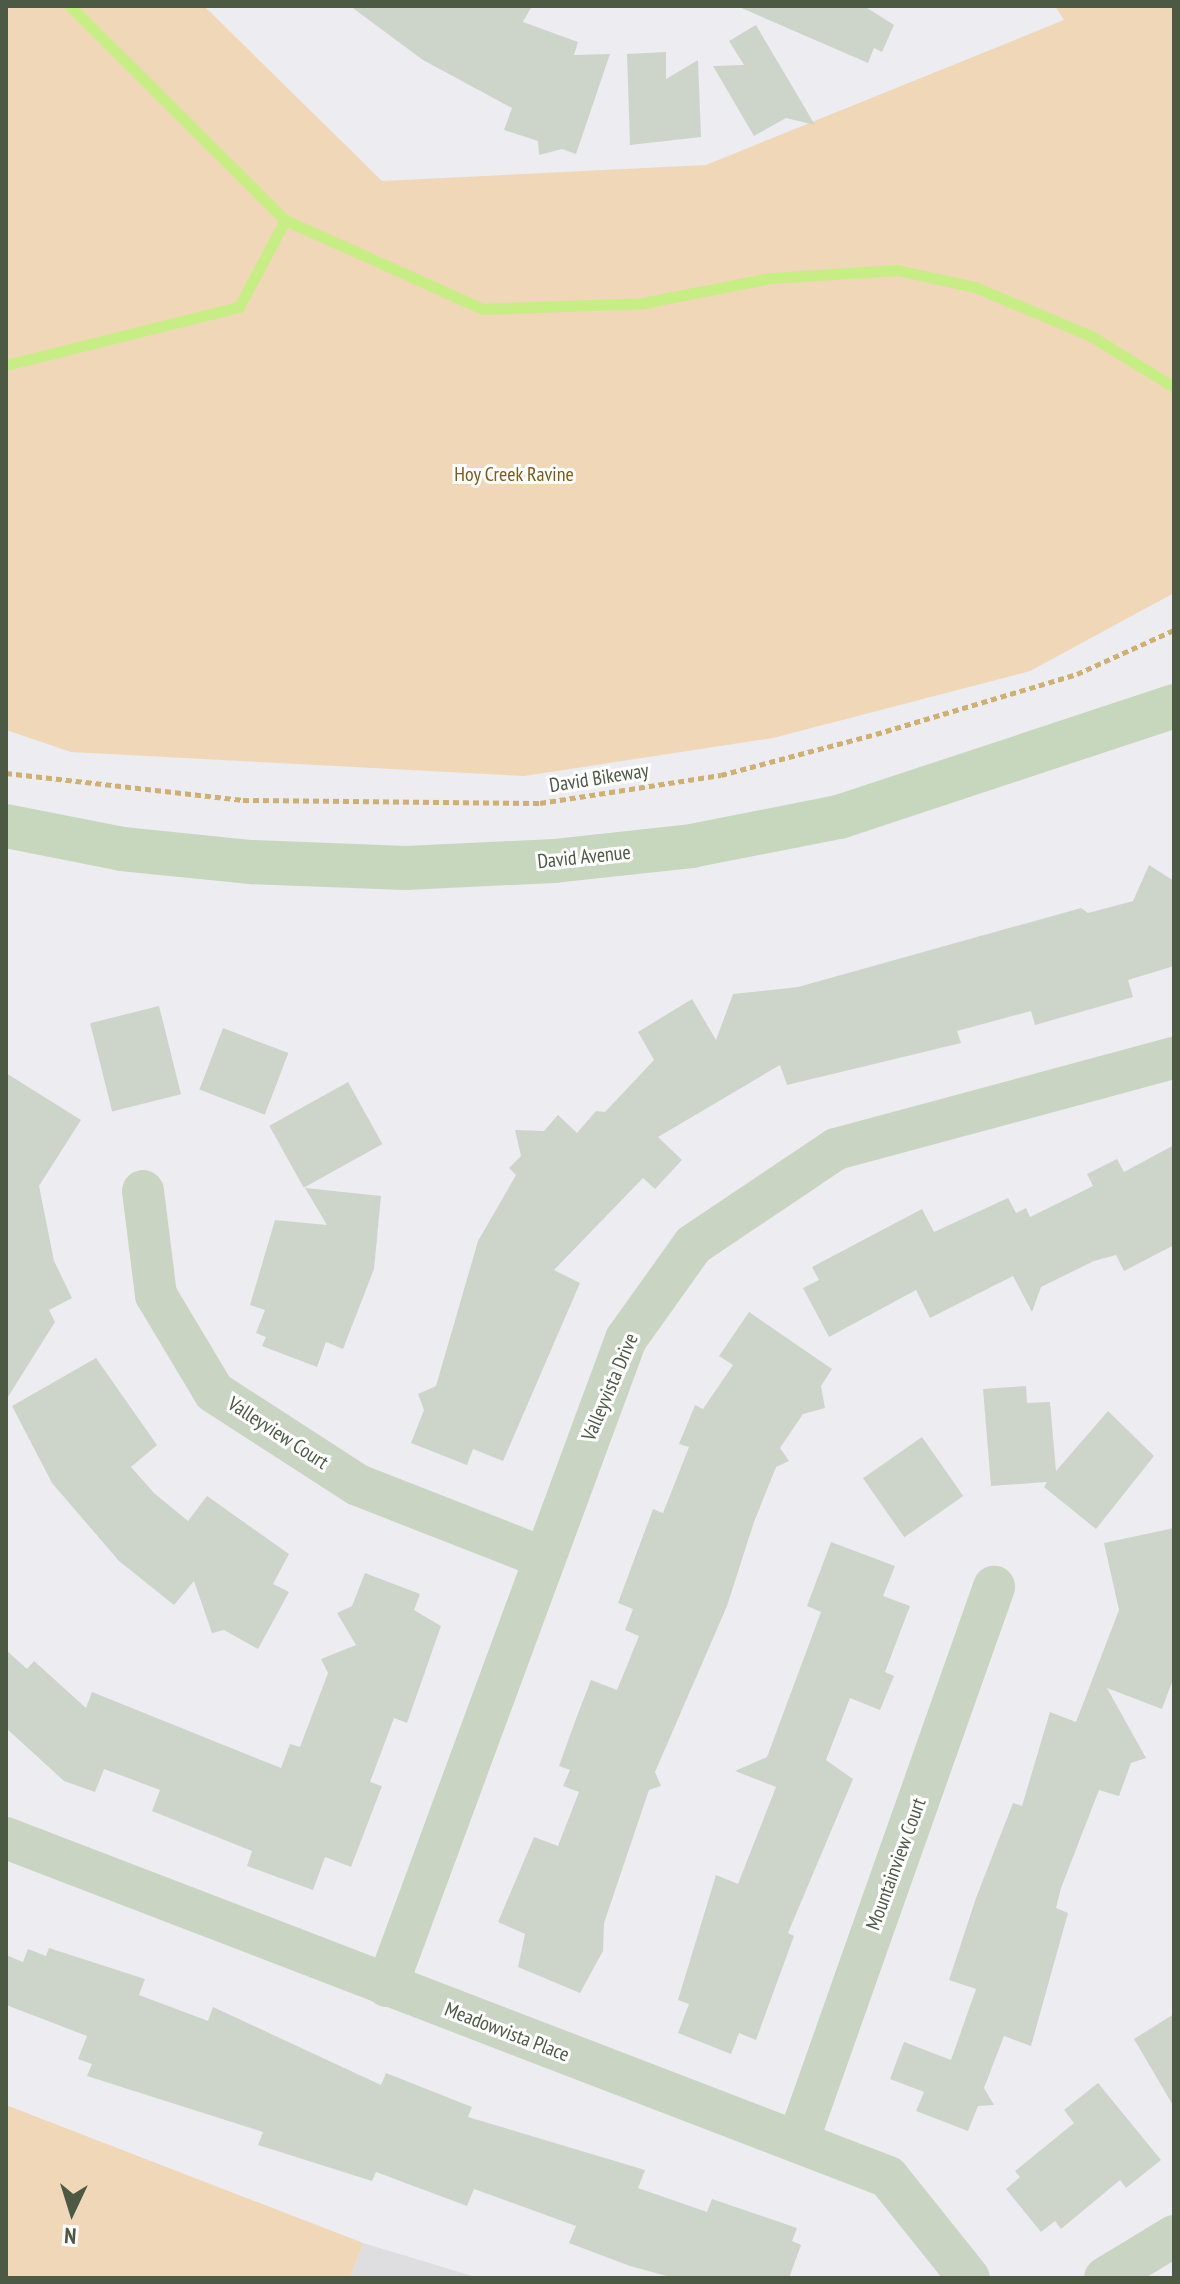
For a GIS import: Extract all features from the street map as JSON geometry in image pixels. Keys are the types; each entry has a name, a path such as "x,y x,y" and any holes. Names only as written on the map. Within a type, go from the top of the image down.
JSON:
{"main road":[{"name":"David Avenue","path":"6,826 122,849 251,862 406,868 554,861 691,846 839,817 1164,707"}],"street":[{"name":"Valleyvista Drive","path":"387,1986 542,1557 626,1339 693,1245 836,1149 1174,1058"},
{"name":"Valleyview Court","path":"143,1191 156,1295 214,1392 358,1485 542,1557"},
{"name":"Mountainview Court","path":"798,2141 994,1587"},
{"name":"Meadowvista Place","path":"6,1838 888,2177 969,2278"},
{"path":"1105,2278 1174,2236"}],"path":[{"name":"David Bikeway","path":"6,773 243,800 540,803 721,775 876,734 1077,674 1174,630"}],"shaded area":[{"path":"363,2243 479,2278 350,2278"}],"green space":[{"name":"Hoy Creek Ravine","path":"6,6 204,6 382,181 706,165 1064,20 1055,6 1174,6 1174,593 1030,671 773,738 524,776 71,752 6,730"},
{"path":"6,2105 363,2243 350,2278 6,2278"}],"building":[{"path":"350,6 532,6 523,22 578,42 574,55 610,54 576,154 562,149 539,155 538,141 504,130 512,108 423,60"},
{"path":"737,6 864,6 894,25 882,52 874,48 868,63"},
{"path":"756,25 815,125 786,118 754,136 713,66 744,65 729,41"},
{"path":"666,52 666,79 698,60 701,137 630,145 627,54"},
{"path":"1149,865 1174,881 1174,966 1128,980 1133,997 1035,1025 1031,1011 957,1031 961,1043 787,1085 780,1065 658,1137 682,1160 655,1189 643,1178 554,1270 580,1283 503,1461 473,1449 467,1465 411,1443 424,1410 418,1394 436,1386 478,1241 516,1175 509,1168 521,1156 515,1130 544,1131 558,1115 577,1133 596,1111 605,1112 654,1060 638,1032 692,999 716,1040 733,994 798,987 1081,908 1088,913 1133,901"},
{"path":"159,1006 181,1094 112,1111 90,1023"},
{"path":"223,1028 288,1053 265,1115 199,1090"},
{"path":"6,1073 81,1120 39,1186 54,1261 72,1298 49,1310 55,1322 6,1400"},
{"path":"348,1082 382,1144 304,1188 269,1126"},
{"path":"1174,1145 1174,1245 1124,1271 1116,1255 1094,1261 1041,1287 1032,1312 1013,1276 930,1318 916,1290 829,1337 803,1288 819,1280 812,1267 922,1209 934,1232 1008,1198 1016,1213 1026,1208 1030,1217 1093,1186 1087,1174 1117,1159 1124,1172"},
{"path":"305,1188 381,1196 374,1269 343,1349 326,1342 317,1367 262,1346 266,1337 256,1333 265,1310 250,1305 275,1220 327,1225"},
{"path":"749,1312 832,1369 821,1386 825,1408 803,1414 780,1448 789,1461 776,1467 754,1522 727,1606 655,1772 661,1786 649,1790 604,1923 603,1951 580,1993 518,1967 525,1934 498,1922 534,1837 558,1846 579,1792 563,1786 570,1770 559,1766 591,1680 617,1690 639,1636 625,1630 633,1609 618,1603 653,1509 663,1513 689,1447 679,1444 695,1405 703,1409 733,1365 719,1356"},
{"path":"96,1358 157,1445 131,1467 154,1493 188,1521 207,1496 289,1554 273,1584 289,1592 258,1649 224,1630 212,1633 194,1581 174,1605 119,1561 52,1483 12,1406"},
{"path":"1026,1386 1027,1403 1050,1402 1056,1471 1108,1411 1154,1456 1096,1529 1044,1487 1047,1482 991,1486 983,1389"},
{"path":"922,1437 963,1496 904,1537 863,1478"},
{"path":"1174,1528 1174,1677 1162,1709 1107,1688 1146,1758 1131,1763 1119,1796 1099,1790 1061,1888 1056,1908 1068,1913 1031,2046 1004,2036 984,2088 994,2105 978,2106 968,2131 916,2111 924,2092 890,2079 904,2042 951,2060 976,1989 949,1980 976,1898 1013,1803 1022,1806 1050,1712 1076,1722 1119,1610 1104,1543"},
{"path":"831,1542 895,1566 883,1596 910,1606 885,1672 894,1676 880,1710 850,1698 826,1760 853,1779 788,1933 794,1936 756,2040 739,2033 731,2054 678,2033 689,2004 678,2000 716,1875 738,1884 776,1787 735,1771 767,1757 821,1612 807,1606"},
{"path":"365,1573 420,1594 414,1610 441,1626 407,1723 394,1718 370,1782 382,1786 351,1867 325,1857 313,1890 247,1866 252,1851 152,1811 160,1790 104,1769 95,1792 64,1781 6,1728 6,1650 27,1669 34,1661 86,1708 92,1692 281,1768 290,1744 300,1747 328,1673 321,1659 356,1645 337,1613 352,1606"},
{"path":"49,1948 145,1979 139,1995 208,2021 213,2007 381,2085 386,2073 472,2107 468,2117 645,2170 638,2188 707,2212 712,2199 797,2228 792,2241 801,2245 789,2278 674,2278 630,2266 569,2243 576,2226 474,2189 467,2206 376,2172 372,2181 258,2145 263,2132 87,2076 92,2064 78,2059 87,2036 6,2005 6,1955 23,1962 28,1949 46,1956"},
{"path":"1174,2014 1174,2107 1134,2039"},
{"path":"1098,2083 1161,2160 1126,2188 1120,2180 1061,2229 1055,2221 1041,2232 1006,2189 1020,2177 1015,2171 1074,2123 1064,2110"}],"waterway":[{"path":"70,6 285,220 483,309 643,303 770,278 897,270 975,287 1091,336 1174,387"},
{"path":"6,365 239,307 285,220"}]}
